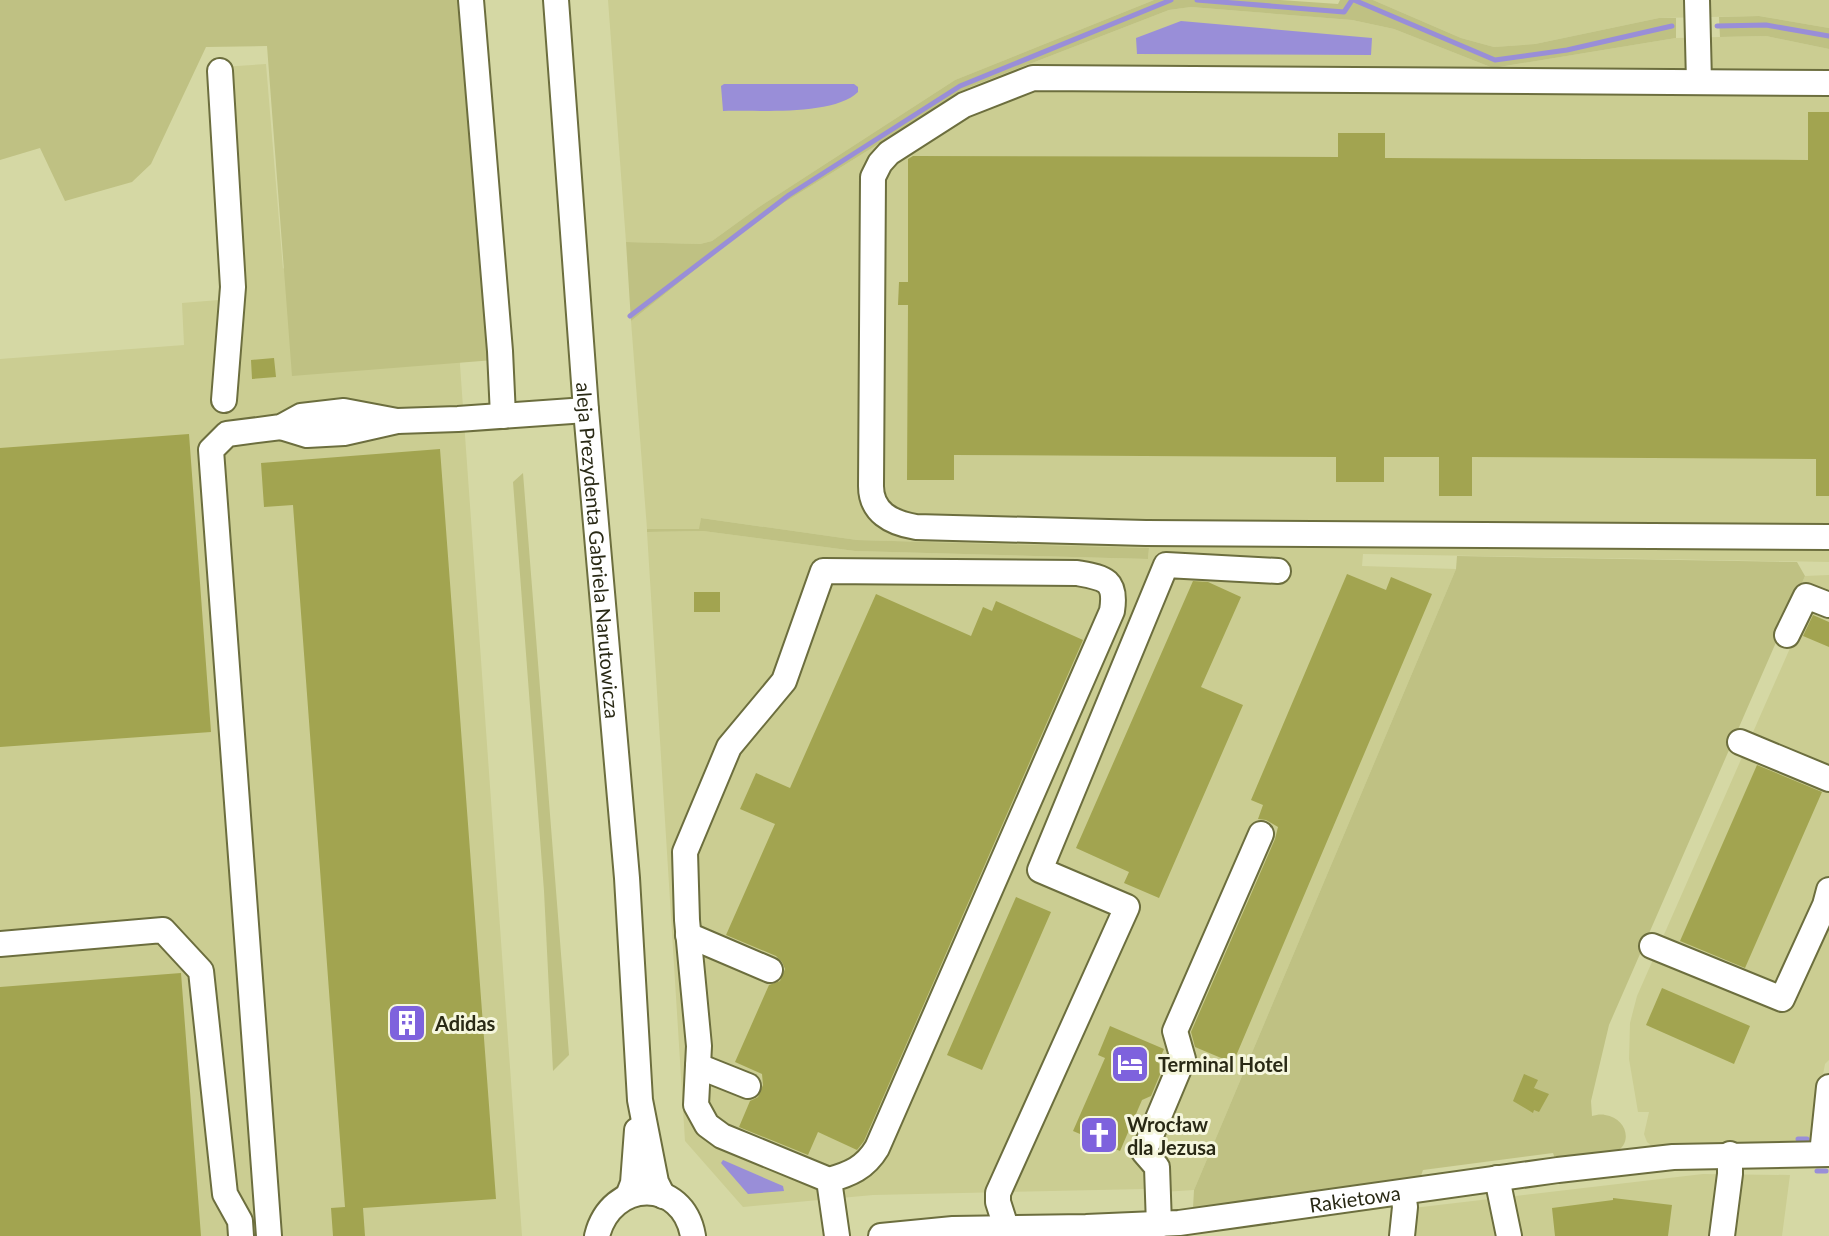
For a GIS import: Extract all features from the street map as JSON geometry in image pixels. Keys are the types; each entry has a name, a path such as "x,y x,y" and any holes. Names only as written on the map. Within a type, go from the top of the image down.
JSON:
{"street":[{"path":"471,0 503,416"},
{"name":"aleja Prezydenta Gabriela Narutowicza","path":"556,0 586,410 627,878 640,1100 653,1170 663,1196"},
{"path":"1697,0 1699,82"},
{"path":"220,71 233,287 224,400"},
{"path":"1829,83 1033,78 964,105 889,153 873,177 872,500 888,518 916,527 1162,533 1829,537"},
{"path":"269,1236 211,450 227,434 281,427 307,435 344,433 397,421 586,410"},
{"path":"1011,1230 998,1202 998,1193 1127,907 1040,870 1166,565 1278,571"},
{"path":"823,571 1077,573 1108,582 1114,597 1112,611 877,1148 862,1167 829,1180 714,1131 696,1105 698,1066 685,852 729,747 784,681 823,571"},
{"path":"1787,635 1806,596 1829,605"},
{"path":"1740,742 1829,779"},
{"path":"1159,1225 1157,1167 1144,1152 1183,1059 1175,1031 1261,834"},
{"path":"1652,946 1782,999 1829,890"},
{"path":"0,944 163,930 201,971 225,1194 240,1221 241,1236"},
{"path":"688,935 770,970"},
{"path":"698,1066 748,1086"},
{"path":"1825,1154 1829,1087"},
{"name":"aleja Prezydenta Gabriela Narutowicza","path":"628,1196 633,1183 640,1100"},
{"path":"1722,1236 1730,1154"},
{"name":"Rakietowa","path":"881,1236 953,1229 1159,1225 1673,1157 1825,1154"},
{"path":"1497,1178 1509,1236"},
{"path":"829,1180 837,1236"},
{"path":"597,1236 607,1211 628,1196 640,1193 663,1196 681,1208 699,1233"},
{"path":"1402,1236 1403,1193"}],"shaded area":[{"path":"0,0 466,0 494,360 292,376 267,46 206,47 151,164 132,182 65,201 40,148 0,160"},
{"path":"482,0 460,365 522,1236 0,1236 0,359 184,345 182,303 219,300 221,282 207,68 266,64 283,269"},
{"path":"608,0 1154,0 955,80 712,241 700,244 626,242"},
{"path":"1154,0 1280,0 1338,4 1340,0 1373,0 1461,38 1494,47 1535,44 1659,18 1676,18 1676,38 1493,68 1394,29 1352,20 1191,7 1169,10 970,87 785,202 631,321 626,242 700,244 712,241 955,80"},
{"path":"1373,0 1829,0 1829,28 1759,16 1659,18 1535,44 1494,47 1461,38"},
{"path":"1191,7 1352,20 1394,29 1493,68 1676,38 1766,36 1829,49 1829,562 1363,554 1362,566 1456,569 1194,1190 873,1195 743,1207 685,1141 647,532 703,531 855,551 1148,559 1149,548 857,540 701,518 700,529 647,529 631,321 785,202 970,87 1169,10"},
{"path":"1759,16 1829,28 1829,49 1766,36 1720,37 1719,17"},
{"path":"1181,21 1372,38 1371,55 1137,54 1136,38"},
{"path":"854,84 858,92 847,100 814,108 723,111 721,86"},
{"path":"523,473 569,1055 553,1071 544,891 513,482"},
{"path":"701,518 857,540 1149,548 1148,559 855,551 703,531 647,532 647,529 699,529"},
{"path":"1457,556 1797,562 1805,576 1609,1025 1591,1101 1592,1116 1605,1115 1618,1121 1625,1132 1624,1144 1614,1153 1555,1159 1553,1153 1423,1170 1421,1176 1193,1208 1194,1190 1456,569"},
{"path":"1829,575 1829,1060 1825,1064 1810,1144 1654,1148 1644,1134 1649,1112 1638,1112 1629,1059 1630,1023 1637,996 1794,639 1781,633 1805,576"},
{"path":"723,1160 783,1186 784,1191 748,1194 721,1163"},
{"path":"1703,1174 1790,1175 1782,1236 1393,1236 1413,1208"}],"building":[{"path":"1808,112 1829,112 1829,496 1816,496 1816,459 1472,457 1472,496 1439,496 1439,457 1384,457 1384,482 1336,482 1336,457 954,455 954,480 907,480 908,305 898,305 899,282 908,282 908,159 913,156 1338,157 1338,133 1385,133 1385,158 1808,160"},
{"path":"274,358 276,377 252,379 251,360"},
{"path":"189,434 211,732 0,747 0,448"},
{"path":"440,449 496,1199 363,1208 365,1236 333,1236 331,1208 345,1207 293,505 264,507 261,463"},
{"path":"1347,574 1386,590 1391,577 1432,594 1233,1063 1195,1047 1191,1032 1275,839 1278,827 1258,819 1263,805 1251,800"},
{"path":"1193,581 1208,582 1241,597 1201,687 1243,705 1159,898 1124,883 1129,872 1076,848"},
{"path":"694,592 720,592 720,612 694,612"},
{"path":"876,594 971,636 983,607 992,611 996,601 1083,640 864,1141 857,1150 818,1132 808,1155 739,1127 750,1101 758,1097 763,1085 762,1074 735,1062 769,985 780,981 785,969 776,956 726,935 775,824 740,809 756,773 790,788"},
{"path":"1813,615 1829,622 1829,647 1803,636"},
{"path":"1757,765 1822,792 1745,968 1680,941"},
{"path":"1016,897 1051,912 982,1070 947,1055"},
{"path":"181,973 201,1236 0,1236 0,987"},
{"path":"1662,988 1750,1026 1734,1064 1646,1025"},
{"path":"1110,1026 1164,1049 1158,1063 1164,1065 1151,1096 1142,1100 1120,1151 1073,1131 1105,1058 1098,1055"},
{"path":"1524,1074 1538,1080 1534,1088 1549,1094 1539,1112 1534,1110 1533,1113 1513,1101"},
{"path":"1613,1198 1672,1205 1668,1236 1555,1236 1552,1208"}],"waterway":[{"path":"630,316 789,195 960,86 1171,0"},
{"path":"1197,0 1344,12 1352,0"},
{"path":"1354,0 1495,60 1567,50 1672,26"},
{"path":"1717,26 1766,25 1829,36"},
{"path":"1798,1139 1807,1139"},
{"path":"1817,1171 1826,1171"}],"place":[{"name":"Adidas","path":"407,1023"},
{"name":"Terminal Hotel","path":"1130,1064"},
{"name":"Wrocław dla Jezusa","path":"1099,1135"}]}
